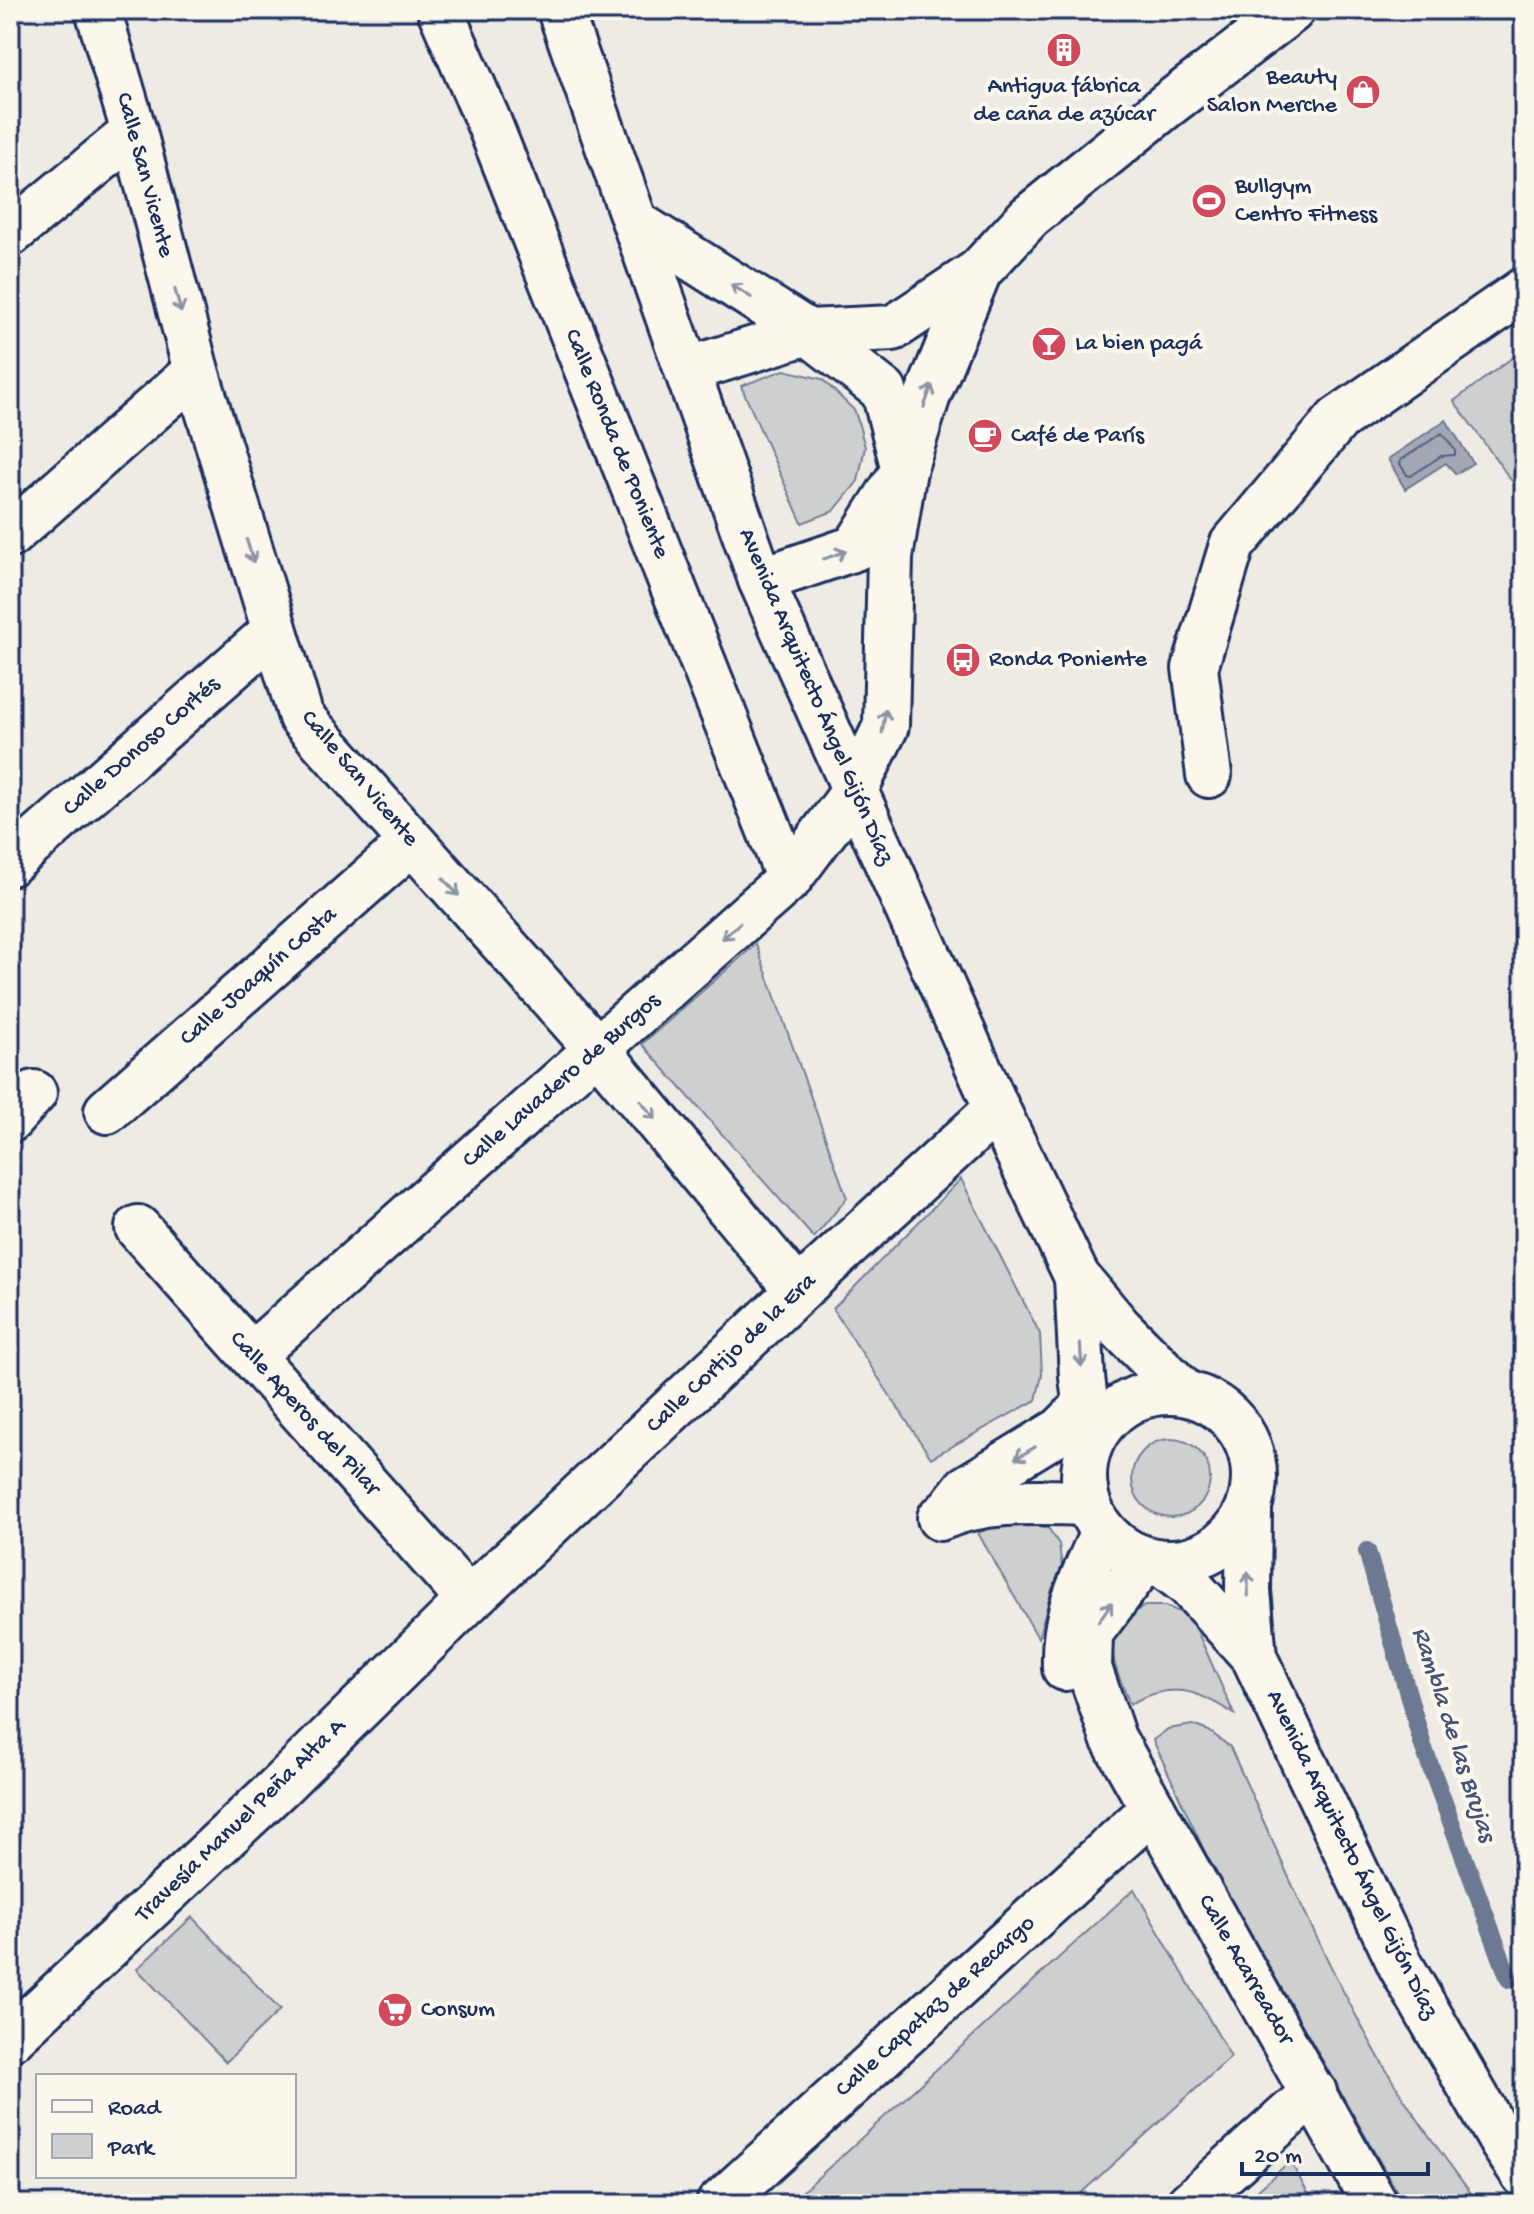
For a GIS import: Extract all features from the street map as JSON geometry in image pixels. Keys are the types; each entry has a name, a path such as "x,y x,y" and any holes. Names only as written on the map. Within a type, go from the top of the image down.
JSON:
{"street":[{"name":"Calle San Vicente","path":"98,10 134,132 196,371 301,717 598,1050 798,1291"},
{"name":"Calle Ronda de Poniente","path":"440,10 489,123 789,879"},
{"name":"Avenida Arquitecto Ángel Gijón Díaz","path":"560,10 761,580 997,1109 1077,1277 1119,1327 1183,1391 1219,1406 1245,1435 1256,1472 1249,1511 1248,1591 1254,1657"},
{"path":"687,370 808,332 893,328 979,271 1029,217 1166,106 1292,10"},
{"path":"10,234 134,132"},
{"path":"636,223 808,332 884,391 904,470"},
{"path":"761,580 855,548 904,470 928,395 979,271"},
{"path":"1209,775 1195,668 1232,545 1338,419 1524,290"},
{"path":"10,535 196,371"},
{"name":"Calle Lavadero de Burgos","path":"252,1355 789,879 854,792 886,726 890,557 904,470"},
{"name":"Calle Donoso Cortés","path":"10,863 274,631"},
{"name":"Calle Joaquín Costa","path":"107,1111 411,843"},
{"name":"Calle Cortijo de la Era","path":"469,1600 997,1109"},
{"name":"Calle Aperos del Pilar","path":"138,1228 469,1600"},
{"name":"Avenida Arquitecto Ángel Gijón Díaz","path":"1077,1277 1088,1424 1083,1473 1095,1517 1122,1549 1152,1561 1188,1584 1254,1657 1401,1966 1524,2175"},
{"name":"Avenida Arquitecto Ángel Gijón Díaz","path":"1088,1424 1146,1394 1183,1391"},
{"path":"1088,1424 1061,1430 966,1488 934,1521 983,1506 1038,1502 1095,1517 1069,1610 1064,1645 1065,1674 1113,1738"},
{"name":"Avenida Arquitecto Ángel Gijón Díaz","path":"1152,1561 1197,1559 1228,1541 1249,1511"},
{"path":"1113,1738 1089,1668 1090,1633 1152,1561"},
{"name":"Travesía Manuel Peña Alta A","path":"10,2039 280,1786 469,1600"},
{"name":"Calle Acarreador","path":"1113,1738 1375,2204"},
{"name":"Calle Capataz de Recargo","path":"719,2204 1153,1809"},
{"path":"1189,2204 1314,2092"}],"green space":[{"path":"1524,349 1524,498 1454,401"},
{"path":"784,370 822,379 855,411 865,447 858,481 834,511 802,523 741,386"},
{"path":"756,944 847,1198 814,1238 642,1044"},
{"path":"961,1179 1040,1334 1042,1375 1036,1400 931,1458 833,1309"},
{"path":"1163,1439 1179,1439 1193,1445 1204,1456 1210,1478 1204,1500 1193,1511 1179,1517 1163,1517 1149,1511 1138,1500 1132,1486 1132,1470 1138,1456 1149,1445"},
{"path":"1026,1520 1049,1529 1059,1544 1062,1567 1052,1589 1038,1638 978,1533 1003,1523"},
{"path":"1145,1606 1166,1606 1191,1617 1234,1714 1208,1699 1184,1691 1159,1692 1130,1704 1114,1662 1114,1638 1120,1627"},
{"path":"1192,1725 1209,1731 1230,1747 1300,1902 1357,2017 1413,2112 1479,2204 1404,2204 1209,1861 1153,1740 1168,1729"},
{"path":"1134,1889 1231,2057 1069,2204 789,2204"},
{"path":"192,1917 280,2010 226,2062 137,1969"},
{"path":"1290,2161 1314,2204 1243,2204"}],"water":[{"path":"1446,420 1473,463 1456,474 1446,463 1405,489 1388,459"}],"waterway":[{"name":"Rambla de las Brujas","path":"1367,1551 1423,1746 1509,1979"}],"place":[{"name":"Antigua fábrica de caña de azúcar","path":"1064,50"},
{"name":"Beauty Salon Merche","path":"1363,92"},
{"name":"Bullgym Centro Fitness","path":"1209,201"},
{"name":"La bien pagá","path":"1049,344"},
{"name":"Café de París","path":"985,436"},
{"name":"Ronda Poniente","path":"963,660"},
{"name":"Consum","path":"395,2010"}]}
